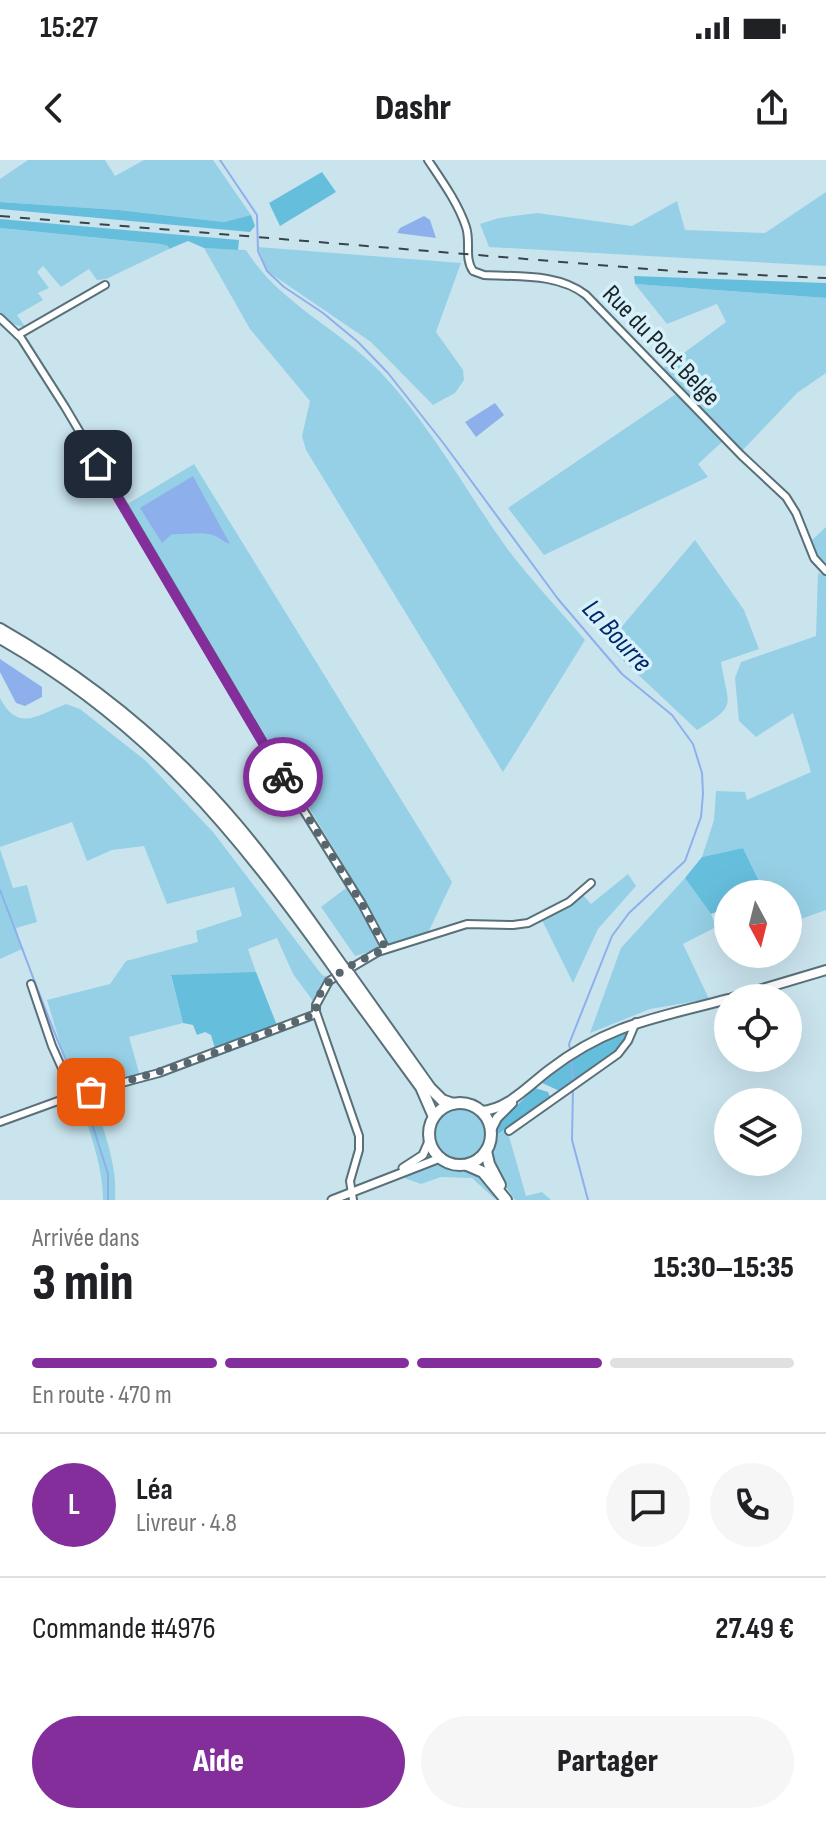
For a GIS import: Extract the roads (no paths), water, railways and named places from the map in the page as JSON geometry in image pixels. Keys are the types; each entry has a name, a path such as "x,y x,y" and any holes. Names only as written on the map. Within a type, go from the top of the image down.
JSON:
{"highway":[{"path":"0,629 53,661 103,697 180,764 248,839 421,1087 434,1117 430,1139 440,1158 453,1164 465,1164 476,1161 486,1151"},
{"path":"0,638 84,692 169,764 245,847 430,1088 442,1100 469,1104 487,1118 491,1130 486,1151 489,1164 508,1200"},
{"path":"434,1117 453,1104"},
{"path":"465,1164 481,1171 508,1200"}],"main road":[{"path":"780,984 826,970"},
{"path":"481,1111 499,1107 571,1054 603,1036 636,1022 714,1003"},
{"path":"491,1130 499,1116 527,1088"}],"street":[{"name":"Rue du Pont Belge","path":"428,160 465,224 471,269 484,275 558,281 572,285 586,295 741,455 786,497 796,513 814,558 826,571"},
{"path":"18,335 105,285"},
{"path":"0,318 18,335 69,413 386,949"},
{"path":"353,1196 350,1181 359,1150 359,1136 316,1014 316,1005 331,979 386,949 467,924 528,923 569,902 591,883"},
{"path":"31,984 52,1046 74,1095"},
{"path":"0,1122 74,1095 159,1073 316,1014"},
{"path":"509,1131 621,1051 630,1039 636,1022"},
{"path":"332,1200 353,1196 421,1157 430,1139"},
{"path":"382,1180 440,1158"}],"waterway":[{"name":"La Bourre","path":"220,160 257,215 258,251 267,271 358,342 388,373 558,599 622,674 672,715 693,744 702,773 703,794 701,817 685,861 629,913 612,936 569,1044 570,1049"},
{"path":"0,890 79,1090"},
{"name":"La Bourre","path":"571,1060 573,1081"},
{"name":"La Bourre","path":"573,1088 572,1140 588,1200"},
{"path":"84,1098 108,1174 108,1200"}],"railway":[{"path":"0,216 685,272 826,278"}]}
